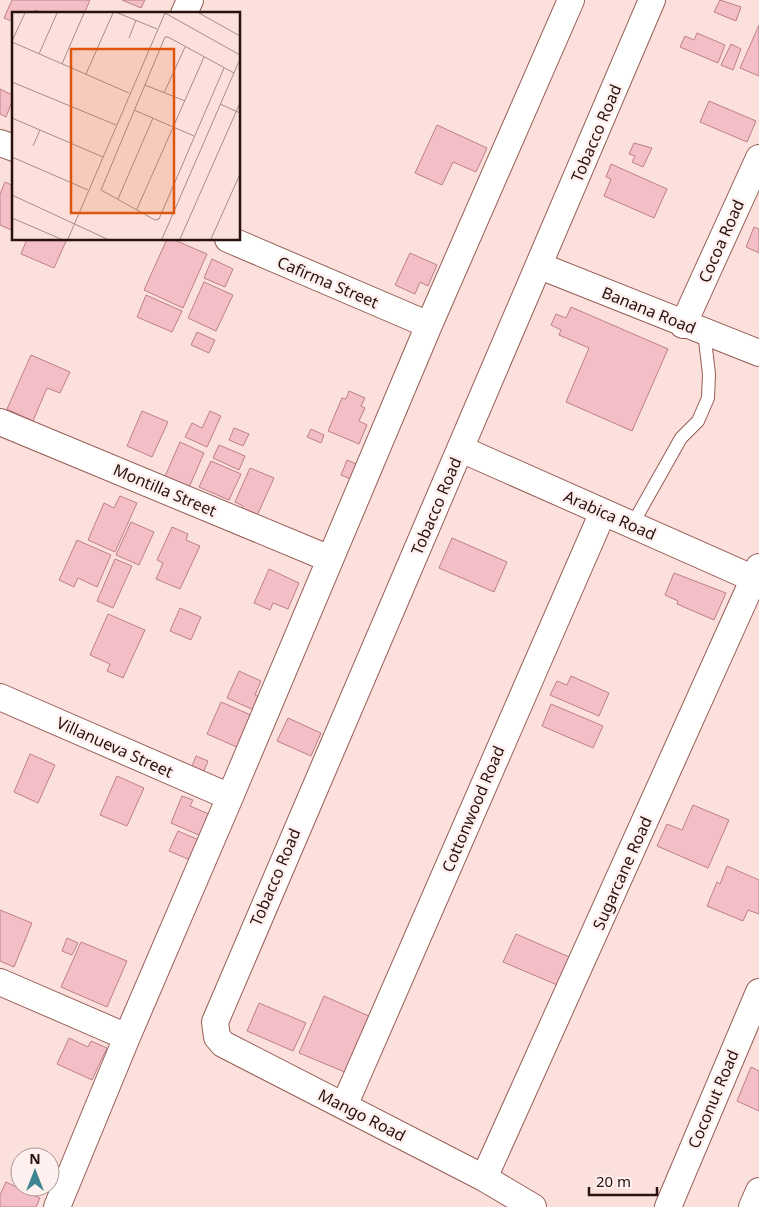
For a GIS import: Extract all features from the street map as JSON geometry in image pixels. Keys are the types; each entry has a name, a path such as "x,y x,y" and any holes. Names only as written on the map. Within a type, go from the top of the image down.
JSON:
{"street":[{"path":"185,12 190,0"},
{"path":"56,1207 126,1037 230,797 429,325 571,0"},
{"name":"Tobacco Road","path":"218,1010 540,266 652,0"},
{"path":"0,143 12,147"},
{"name":"Cocoa Road","path":"693,328 759,158"},
{"name":"Cafirma Street","path":"230,240 429,325"},
{"name":"Banana Road","path":"540,266 759,353"},
{"name":"Montilla Street","path":"0,422 330,559"},
{"name":"Arabica Road","path":"460,449 632,525 757,576"},
{"name":"Cottonwood Road","path":"344,1106 602,512"},
{"name":"Sugarcane Road","path":"484,1178 757,576"},
{"name":"Villanueva Street","path":"0,697 230,797"},
{"path":"0,982 126,1037"},
{"name":"Coconut Road","path":"668,1207 759,992"},
{"name":"Mango Road","path":"218,1010 214,1022 219,1041 484,1178 533,1207"},
{"path":"752,1207 759,1191"}],"lane":[{"path":"632,525 681,438 698,421 708,398 709,374 693,328"}],"building":[{"path":"12,0 90,0 85,12 40,12 35,10 34,12 12,12 12,21 4,18"},
{"path":"122,0 145,0 141,8"},
{"path":"720,0 741,7 736,21 714,12"},
{"path":"759,25 759,76 740,68"},
{"path":"697,33 725,45 718,63 680,47 685,36 694,40"},
{"path":"731,44 741,49 733,70 721,65"},
{"path":"0,89 12,95 12,101 6,117 0,114"},
{"path":"709,101 756,121 747,142 700,122"},
{"path":"437,125 487,148 476,172 453,162 442,185 415,173"},
{"path":"634,143 652,148 643,167 632,162 635,156 629,154"},
{"path":"611,164 667,189 654,218 604,196 611,179 606,177"},
{"path":"5,182 12,185 12,230 0,225 0,194"},
{"path":"754,227 759,229 759,253 746,247"},
{"path":"27,240 67,240 54,268 21,254"},
{"path":"167,240 174,240 207,254 183,308 144,290"},
{"path":"410,253 437,265 428,286 420,282 415,294 395,285"},
{"path":"212,259 233,269 225,287 204,278"},
{"path":"204,282 233,295 216,331 188,318"},
{"path":"146,295 182,311 172,332 137,317"},
{"path":"571,307 668,349 632,431 566,402 589,348 559,335 561,330 551,325 556,314 566,318"},
{"path":"197,332 215,340 209,353 191,345"},
{"path":"31,355 70,372 60,393 47,388 33,421 7,409"},
{"path":"349,391 365,398 361,406 365,408 359,421 367,425 359,444 328,431 342,398 346,399"},
{"path":"142,411 168,422 152,457 127,446"},
{"path":"210,411 221,416 207,447 185,437 192,423 202,428"},
{"path":"234,428 249,434 243,446 229,440"},
{"path":"311,429 324,435 321,443 307,437"},
{"path":"180,442 204,453 187,492 163,481"},
{"path":"219,445 245,456 239,470 213,458"},
{"path":"347,460 361,466 355,481 341,475"},
{"path":"211,461 241,474 229,500 199,487"},
{"path":"250,468 274,478 256,518 241,511 243,506 235,502"},
{"path":"120,496 137,503 115,552 88,540 104,503 114,508"},
{"path":"131,522 154,532 139,565 116,555"},
{"path":"172,527 188,534 186,540 200,546 180,589 156,579 163,563 157,560"},
{"path":"452,538 507,562 494,592 439,568"},
{"path":"77,540 111,555 97,587 78,578 74,587 59,580"},
{"path":"115,559 132,566 113,608 97,601"},
{"path":"269,569 299,583 288,609 273,603 270,610 254,603"},
{"path":"674,573 726,593 714,620 677,604 678,601 665,595"},
{"path":"180,608 201,617 191,640 170,631"},
{"path":"108,614 145,630 123,678 107,671 110,664 90,655"},
{"path":"239,671 261,681 255,695 262,698 256,711 227,698"},
{"path":"571,676 609,693 599,716 550,695 557,681 567,685"},
{"path":"221,702 253,716 246,751 207,734"},
{"path":"551,704 603,726 593,748 542,726"},
{"path":"288,718 321,733 311,756 277,741"},
{"path":"30,754 55,765 38,803 14,792"},
{"path":"196,756 208,761 202,776 190,771"},
{"path":"117,776 144,788 127,826 100,815"},
{"path":"182,796 193,800 190,806 216,817 206,838 171,823"},
{"path":"693,805 729,820 708,868 657,846 667,824 682,830"},
{"path":"178,831 206,843 197,863 169,851"},
{"path":"727,866 759,880 759,914 748,910 743,921 707,906 717,882 720,884"},
{"path":"0,910 32,923 14,967 0,961"},
{"path":"516,934 574,959 562,987 503,962"},
{"path":"67,938 78,943 72,955 62,951"},
{"path":"81,942 127,961 107,1007 61,987"},
{"path":"324,996 371,1017 347,1073 299,1053"},
{"path":"259,1003 306,1023 293,1051 247,1031"},
{"path":"69,1038 88,1047 91,1041 107,1048 92,1080 57,1064"},
{"path":"751,1067 759,1071 759,1111 737,1101"},
{"path":"6,1182 10,1184 10,1197 40,1198 36,1207 0,1207 0,1195"}]}
